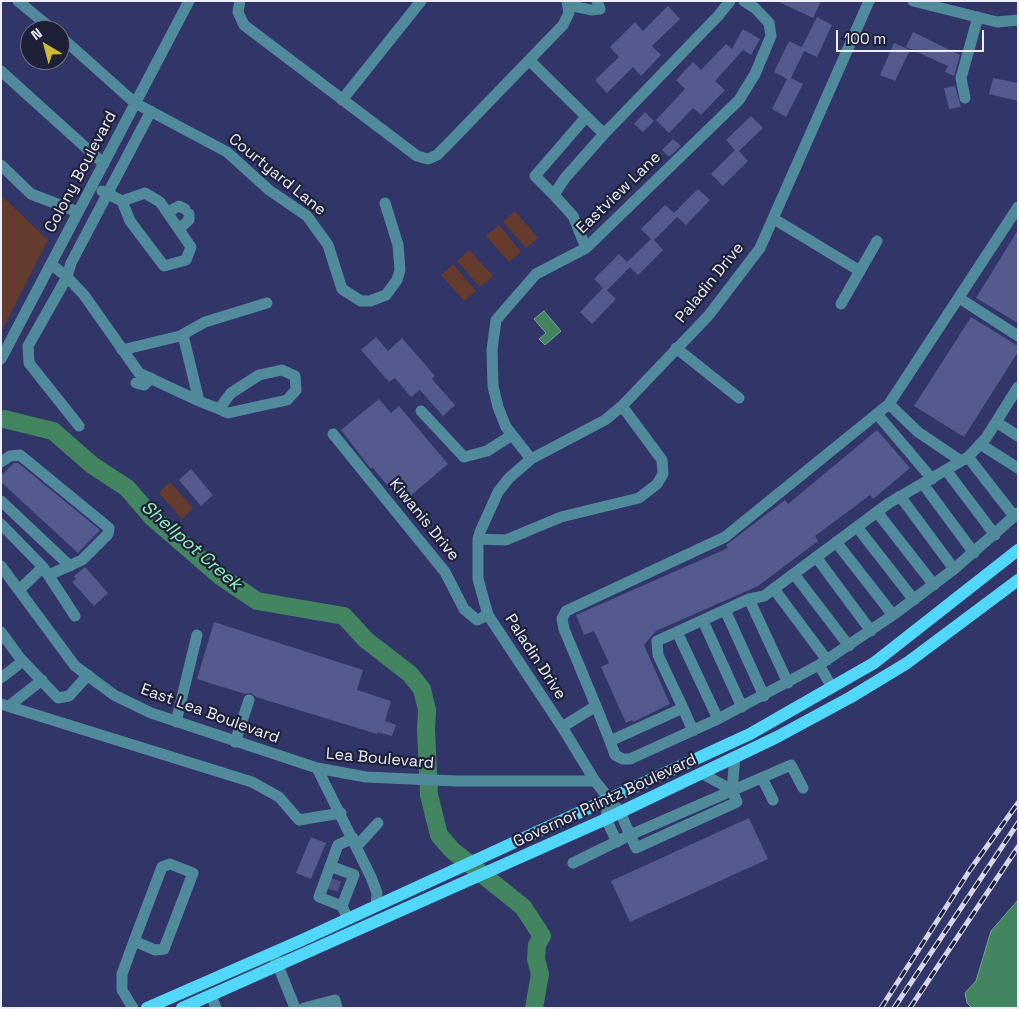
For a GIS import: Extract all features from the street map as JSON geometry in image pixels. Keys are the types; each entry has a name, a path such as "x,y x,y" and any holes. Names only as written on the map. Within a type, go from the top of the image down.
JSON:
{"main road":[{"name":"Governor Printz Boulevard","path":"147,1008 300,941 750,734 874,663 1018,550"},
{"name":"Governor Printz Boulevard","path":"182,1008 703,774 851,697 907,663 1018,580"},
{"path":"735,757 739,748 828,697 832,687"},
{"path":"353,932 376,906"}],"street":[{"path":"18,1 41,20"},
{"name":"Colony Boulevard","path":"1,359 189,1"},
{"path":"240,1 238,12 244,25 417,156 428,159 437,155 563,25 569,13 568,3 591,10 600,9 597,1"},
{"path":"342,100 421,1"},
{"path":"554,195 565,178 604,134 718,16 730,1"},
{"name":"Eastview Lane","path":"531,459 512,435 500,413 494,386 492,350 496,320 536,274 586,248 724,115 749,86 763,56 771,29 764,18 744,1"},
{"name":"Paladin Drive","path":"595,782 562,727 488,615 478,579 478,540 498,492 509,478 531,459 604,420 622,406 709,315 754,256 774,219 869,1"},
{"path":"913,1 997,22 1018,20"},
{"path":"965,98 961,78 978,17"},
{"name":"Courtyard Lane","path":"70,45 135,103 227,152 269,190 307,216 328,245 342,289 361,301 370,301 386,295 397,280 400,270 398,245 385,204"},
{"path":"529,60 604,134"},
{"path":"1,71 104,164"},
{"path":"79,426 29,362 28,346 67,277 152,111"},
{"path":"586,117 535,176 573,216 586,248"},
{"path":"1,165 32,194 78,212"},
{"path":"92,186 122,201 130,221 164,266 186,260 191,247 160,202 145,193 122,201"},
{"path":"168,212 178,206 187,212 189,220 179,229"},
{"path":"889,404 918,432 964,458 1016,515 954,570 871,631 823,663 718,719 630,759 623,759 615,755 564,629 562,619 566,611 725,536 889,404 1018,207"},
{"path":"774,219 860,271"},
{"path":"841,304 877,241"},
{"path":"51,264 84,295 139,372 199,401 228,413 287,400 296,390 295,376 282,370 259,375 231,393 219,409"},
{"path":"959,298 1018,336"},
{"path":"122,350 183,335 205,322 267,303"},
{"path":"183,335 199,401"},
{"path":"676,348 739,398"},
{"path":"133,366 127,373 133,381 144,385 151,378"},
{"path":"693,731 658,655 657,641 749,599 764,596 900,496 928,482 964,458 980,444 1014,402 1018,387"},
{"path":"478,540 506,540 561,517 639,498 657,484 662,474 662,460 622,406"},
{"path":"421,411 464,457 487,451 512,435"},
{"path":"877,414 928,482 974,553"},
{"path":"996,422 1018,436"},
{"name":"Kiwanis Drive","path":"333,434 446,572 464,608 477,620 488,615"},
{"path":"980,444 1018,468"},
{"path":"1,462 10,456 20,454 108,528 108,534 82,560 70,566 46,571 19,590"},
{"path":"946,470 995,535"},
{"path":"900,496 954,570"},
{"path":"1,501 70,566"},
{"path":"877,512 934,585"},
{"path":"1,524 46,571 75,616"},
{"path":"857,527 914,600"},
{"path":"836,542 893,615"},
{"path":"816,557 871,631"},
{"name":"East Lea Boulevard","path":"1,566 75,666 114,695 176,722 318,768"},
{"path":"794,574 849,646"},
{"path":"774,589 823,663 832,687"},
{"path":"749,599 788,683"},
{"path":"725,610 764,696"},
{"path":"703,621 742,707"},
{"path":"1,632 23,661 58,698 69,696 88,676"},
{"path":"678,632 718,719"},
{"path":"176,722 197,635"},
{"path":"1,678 23,661"},
{"path":"5,705 42,680"},
{"path":"235,742 249,700"},
{"path":"5,705 252,782 279,796 299,820 341,813"},
{"path":"562,727 596,706"},
{"path":"610,741 683,708"},
{"path":"595,782 608,800 620,812 636,848 738,802 732,790 735,757"},
{"path":"573,864 630,835 791,765 803,788"},
{"name":"Lea Boulevard","path":"318,768 368,869 376,893 376,906"},
{"name":"Lea Boulevard","path":"318,768 366,778 595,782"},
{"path":"703,774 732,790"},
{"path":"762,778 773,800"},
{"path":"608,800 606,819 617,842"},
{"path":"342,906 319,897 327,883 330,866 338,844 355,842 378,823"},
{"path":"133,1008 121,984 134,942 162,867 170,864 193,873 164,949 155,950 134,942"},
{"path":"330,866 354,875"},
{"path":"348,919 342,906 347,890 354,875 368,869"},
{"path":"273,952 295,1008"},
{"path":"211,995 216,1008"},
{"path":"304,1008 335,1000 337,1008"}],"shaded area":[{"path":"1,195 48,240 1,332"},
{"path":"515,211 538,238 526,248 503,222"},
{"path":"499,225 521,252 509,262 486,236"},
{"path":"469,250 493,276 480,287 457,261"},
{"path":"453,264 476,291 464,301 441,275"},
{"path":"544,311 561,331 545,345 539,339 546,333 534,319"},
{"path":"170,482 193,508 182,519 159,493"},
{"path":"1018,900 1018,1008 972,1008 967,1003 965,993 976,981 991,931"}],"building":[{"path":"777,1 821,1 813,18"},
{"path":"668,6 680,19 652,46 661,55 641,76 633,67 607,93 595,80 619,57 610,47 635,22 643,31"},
{"path":"817,17 832,25 817,57 804,51 791,78 803,84 786,117 772,109 787,79 774,72 789,41 802,47"},
{"path":"743,29 760,39 751,55 743,50 715,81 725,90 701,115 693,108 669,133 656,120 685,89 676,80 693,62 701,70 726,44 732,49"},
{"path":"913,32 960,55 954,76 945,72 948,66 906,47"},
{"path":"894,43 910,50 895,81 880,75"},
{"path":"993,78 1018,83 1018,101 989,94"},
{"path":"955,86 961,107 949,109 944,88"},
{"path":"645,112 654,121 643,132 634,124"},
{"path":"751,116 763,128 739,151 748,161 723,186 711,174 735,150 726,140"},
{"path":"673,139 681,146 669,157 662,150"},
{"path":"698,189 710,200 686,225 677,217 654,240 663,250 638,275 630,267 607,290 616,299 592,324 580,312 603,288 594,279 619,254 627,262 651,239 641,229 665,205 674,213"},
{"path":"1018,230 1018,323 976,298"},
{"path":"971,317 1018,346 1018,352 964,437 914,406"},
{"path":"376,337 388,351 402,338 435,376 432,379 455,405 443,416 420,390 411,397 395,378 389,382 361,350"},
{"path":"379,399 391,413 399,406 448,464 402,503 372,467 371,469 341,430"},
{"path":"877,430 910,468 873,499 870,495 815,536 818,541 758,586 656,631 644,645 670,704 633,722 632,720 626,723 601,667 609,663 594,631 584,635 576,615 728,548 726,545 785,500 788,504"},
{"path":"14,463 18,463 100,530 78,553 1,482 1,476"},
{"path":"191,469 213,495 201,506 179,480"},
{"path":"85,567 108,593 94,606 72,582 76,579 74,576"},
{"path":"214,622 363,670 357,690 391,701 385,721 396,725 392,736 378,732 377,734 256,697 251,693 245,694 197,679"},
{"path":"749,818 768,859 630,922 611,881"},
{"path":"311,837 326,843 311,879 296,873"}],"waterway":[{"name":"Shellpot Creek","path":"4,419 53,431 92,465 127,488 153,518 220,576 257,601 344,616 366,640 410,674 422,689 427,710 429,795 439,835 452,850 523,907 542,936 537,945 536,959 540,974 534,1008"}],"tunnel":[{"path":"329,883 346,889"}],"railway":[{"path":"881,1008 970,870 1018,803"},
{"path":"894,1008 1018,823"},
{"path":"910,1008 1018,847"}]}
